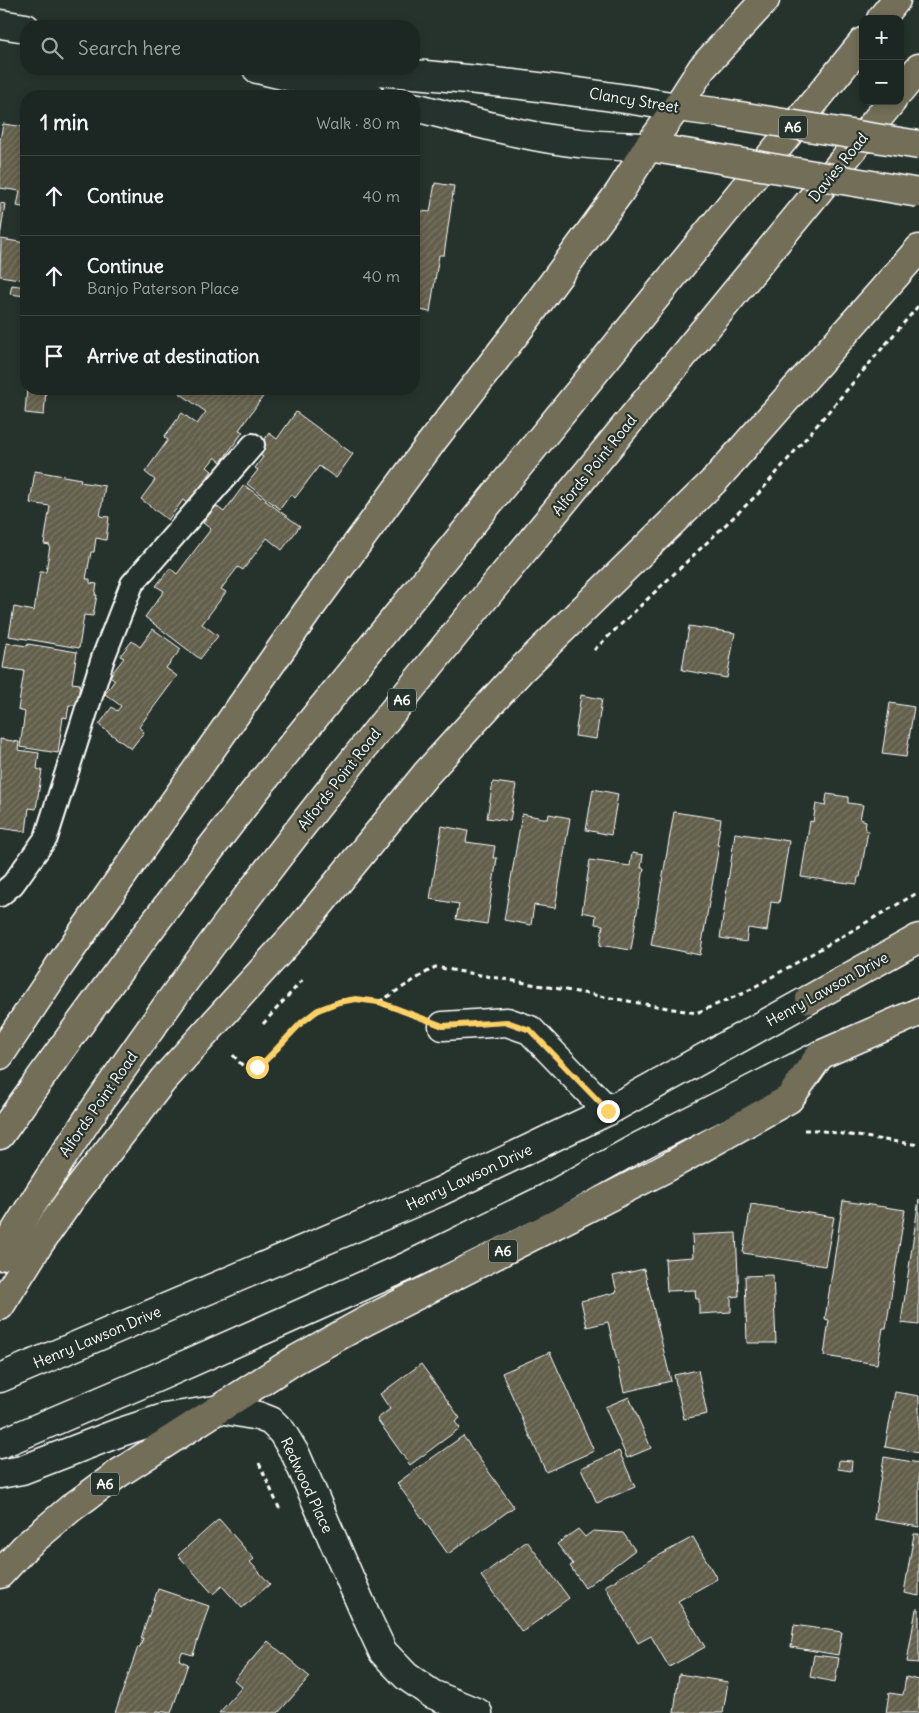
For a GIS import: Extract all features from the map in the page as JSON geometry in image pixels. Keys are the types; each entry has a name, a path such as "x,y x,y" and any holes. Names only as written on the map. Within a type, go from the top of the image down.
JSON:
{"main road":[{"path":"0,1055 58,968 307,612 422,455 519,329 619,193 702,68 765,0"},
{"path":"884,15 896,0"},
{"path":"0,24 20,27"},
{"name":"A6","path":"0,1135 176,892 258,787 859,47"},
{"path":"904,86 919,68"},
{"name":"Clancy Street","path":"420,74 544,87 919,145"},
{"path":"282,75 345,90"},
{"name":"Davies Road","path":"785,232 889,105"},
{"path":"420,108 570,142 648,147 919,193"},
{"name":"Alfords Point Road","path":"0,1256 42,1186 97,1104 240,906 428,668 785,232"},
{"path":"0,1306 39,1244 70,1200 163,1080 298,931 433,766 520,671 715,480 919,249"},
{"name":"Henry Lawson Drive","path":"0,1378 439,1192 608,1111 919,938"},
{"path":"0,1444 160,1376 408,1266 546,1198 640,1146 820,1056 917,1017"},
{"path":"443,1026 507,1022 530,1030 608,1111"},
{"name":"A6","path":"0,1574 25,1547 71,1508 119,1473 295,1360 364,1322 666,1168 789,1099 820,1056"},
{"name":"Redwood Place","path":"0,1474 22,1470 118,1433 164,1418 221,1409 258,1416 272,1421 282,1432 296,1455 383,1652 406,1676 432,1694 478,1713"}],"lane":[{"path":"0,895 13,884 46,838 103,658 132,584 253,446"}],"path":[{"path":"589,654 761,491 919,305"},
{"path":"379,1002 435,967 696,1013 744,993 919,892"},
{"path":"260,1027 291,995 309,972"},
{"path":"237,1051 233,1056 241,1064 248,1069 257,1067 301,1023 318,1010 339,1002 356,999 379,1002 443,1026"},
{"path":"802,1130 816,1130 919,1145"},
{"path":"259,1463 283,1517"}],"building":[{"path":"3,124 20,126 20,191 0,188 0,140"},
{"path":"435,183 454,186 444,255 439,255 430,312 420,310 420,211 430,212"},
{"path":"20,191 20,207 17,206"},
{"path":"0,203 5,204 0,237"},
{"path":"1,239 20,242 20,279 0,276"},
{"path":"12,285 20,286 20,295 10,294"},
{"path":"26,395 46,395 44,415 25,413"},
{"path":"182,395 264,395 239,430 243,432 221,462 215,457 207,467 212,471 188,504 183,500 168,520 141,499 155,480 145,472 168,440 164,437 182,413 197,424 206,412"},
{"path":"296,412 353,454 336,478 319,466 295,498 291,494 280,509 247,484 258,470 255,468 263,457 256,452 269,433 277,439"},
{"path":"35,471 81,479 80,482 105,486 100,516 109,517 106,540 96,538 94,552 91,552 86,579 90,579 90,583 97,584 95,595 97,595 93,616 84,615 79,648 9,636 14,607 34,611 40,572 46,572 50,545 44,544 50,506 30,503"},
{"path":"244,485 300,526 282,550 267,538 243,570 238,567 221,589 226,592 202,624 218,636 200,659 145,617 164,591 156,586 170,568 177,574 211,529 203,523 216,506 224,512"},
{"path":"689,626 735,633 727,678 682,670"},
{"path":"153,629 181,649 166,668 177,676 139,727 144,732 131,749 99,725 112,707 117,711 121,706 105,694 115,680 110,676 124,658 120,656 132,641 140,647"},
{"path":"7,643 27,646 28,644 77,652 72,683 80,684 77,705 69,705 67,718 63,717 58,753 20,747 25,712 18,710 24,671 3,668"},
{"path":"581,695 602,699 596,739 575,736"},
{"path":"890,703 914,707 906,757 882,754"},
{"path":"0,739 19,742 18,750 39,753 37,769 42,770 36,809 29,808 26,832 0,828"},
{"path":"493,782 516,785 510,821 487,818"},
{"path":"593,789 618,794 611,835 586,830"},
{"path":"827,794 848,797 848,803 863,805 860,819 866,821 865,830 868,831 860,877 858,877 857,884 801,877 810,821 813,822 816,804 825,806"},
{"path":"674,812 721,819 717,845 719,845 700,955 651,945"},
{"path":"522,814 548,819 549,814 570,818 555,908 534,905 531,925 504,920"},
{"path":"442,826 468,831 466,842 495,846 493,858 497,858 487,924 456,919 459,904 430,899"},
{"path":"735,833 789,841 779,903 771,902 767,931 748,928 746,942 720,938"},
{"path":"632,853 643,855 641,868 644,868 631,950 600,945 603,925 595,924 596,915 582,912 590,860 630,866"},
{"path":"919,1199 919,1325 901,1323"},
{"path":"843,1201 905,1210 886,1328 883,1328 877,1364 824,1356 829,1320 825,1319"},
{"path":"751,1204 834,1217 825,1266 743,1253"},
{"path":"736,1233 739,1296 731,1297 731,1312 699,1314 699,1299 696,1299 695,1290 667,1291 665,1259 693,1257 692,1235"},
{"path":"644,1269 671,1381 624,1392 608,1322 587,1327 581,1301 617,1292 613,1276"},
{"path":"773,1275 776,1343 747,1343 745,1276"},
{"path":"550,1352 594,1451 546,1472 502,1373"},
{"path":"421,1364 460,1418 455,1422 460,1428 410,1465 377,1419 390,1409 380,1394"},
{"path":"698,1370 707,1414 684,1419 674,1375"},
{"path":"895,1392 919,1396 919,1453 885,1447"},
{"path":"629,1397 651,1448 627,1458 605,1407"},
{"path":"463,1436 514,1507 448,1554 397,1483"},
{"path":"619,1451 635,1487 597,1503 581,1468"},
{"path":"884,1457 919,1463 919,1527 874,1519"},
{"path":"839,1460 852,1461 851,1471 838,1469"},
{"path":"219,1519 254,1559 250,1562 270,1584 242,1608 222,1586 213,1594 178,1555"},
{"path":"578,1529 585,1537 593,1531 623,1533 635,1550 585,1588 570,1566 573,1564 557,1544"},
{"path":"914,1534 919,1534 919,1596 904,1593"},
{"path":"693,1537 717,1579 678,1601 705,1647 669,1667 651,1636 638,1643 605,1586"},
{"path":"527,1541 569,1598 522,1632 481,1576"},
{"path":"158,1589 209,1606 193,1655 182,1652 179,1660 188,1664 171,1713 157,1711 156,1713 115,1713 138,1647 140,1647 143,1638 141,1638"},
{"path":"916,1609 919,1609 919,1663 907,1662"},
{"path":"794,1625 842,1632 838,1655 791,1647"},
{"path":"268,1641 310,1677 278,1713 219,1713 242,1687 234,1680"},
{"path":"814,1655 839,1658 835,1682 810,1677"},
{"path":"679,1674 728,1682 723,1713 674,1713"},
{"path":"906,1677 919,1680 919,1713 886,1713 889,1693 903,1695"}],"route":[{"path":"257,1067 301,1023 318,1010 339,1002 356,999 379,1002 443,1026 507,1022 530,1030 608,1111"}]}
